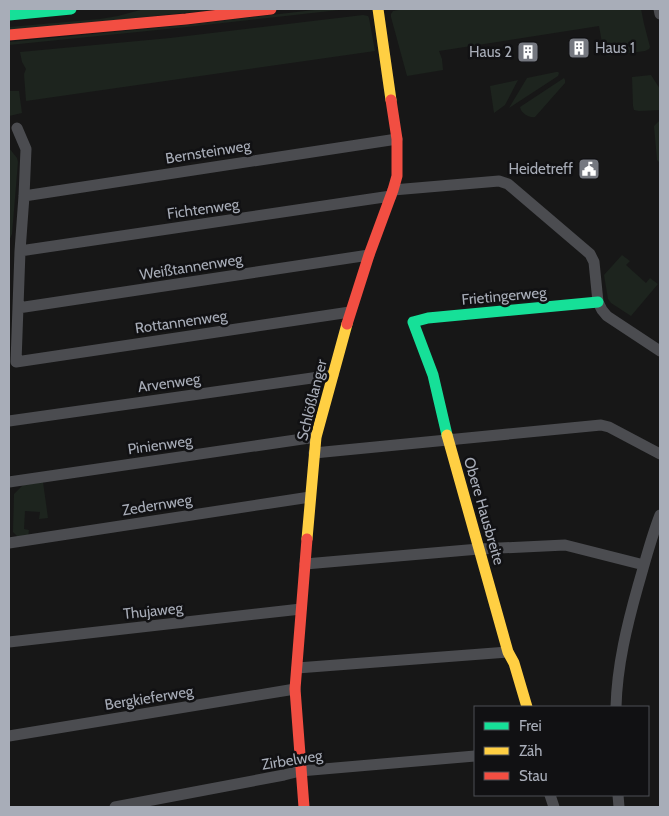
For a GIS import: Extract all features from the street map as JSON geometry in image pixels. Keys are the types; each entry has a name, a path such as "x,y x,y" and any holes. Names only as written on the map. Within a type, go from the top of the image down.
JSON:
{"street":[{"path":"9,15 71,9"},
{"path":"9,35 186,19 271,9"},
{"name":"Schlößlanger","path":"304,807 295,688 316,437 350,312 397,176 397,139 378,9"},
{"path":"659,9 660,14"},
{"path":"16,128 26,150 24,196 16,258 18,308"},
{"name":"Bernsteinweg","path":"24,196 397,139"},
{"name":"Fichtenweg","path":"16,258 392,193 499,181 508,184 590,254 594,262 598,302"},
{"name":"Weißtannenweg","path":"18,308 369,255"},
{"path":"598,302 607,316 660,351"},
{"name":"Frietingerweg","path":"413,322 428,318 598,302"},
{"name":"Rottannenweg","path":"18,308 16,362 350,312"},
{"name":"Obere Hausbreite","path":"413,322 433,375 448,440 508,652 514,663 527,706"},
{"name":"Arvenweg","path":"9,421 333,375"},
{"path":"314,453 601,425 609,427 660,454"},
{"name":"Pinienweg","path":"9,482 316,437"},
{"name":"Zedernweg","path":"9,543 310,497"},
{"path":"616,706 620,666 628,620 651,539 660,515"},
{"path":"305,564 479,549 565,545 644,565"},
{"name":"Thujaweg","path":"9,642 301,609"},
{"path":"297,668 508,652"},
{"name":"Bergkieferweg","path":"9,736 295,688"},
{"name":"Zirbelweg","path":"115,807 300,771 474,756"}],"shaded area":[{"path":"144,9 223,9 9,31 9,27 100,19"},
{"path":"322,9 348,9 9,45 9,42 186,25"},
{"path":"404,9 641,9 650,47 645,51 607,56 604,54 599,26 439,51 443,70 407,76 391,17 393,11"},
{"path":"363,15 369,18 375,51 26,101 24,74 26,69 20,52 170,38"},
{"path":"559,73 558,76 509,108 527,78"},
{"path":"651,75 660,89 660,110 634,110 632,77"},
{"path":"564,78 565,83 535,117 525,115 520,107"},
{"path":"518,80 505,105 494,113 490,86"},
{"path":"9,91 19,91 22,113 9,116"},
{"path":"660,120 660,163 657,160 654,126"},
{"path":"9,148 18,162 12,234 9,241"},
{"path":"622,255 630,261 626,265 646,283 650,278 658,284 631,316 608,299 604,275"},
{"path":"43,482 48,518 39,519 40,512 25,511 24,529 29,530 28,537 18,537 13,532 14,494 23,485"}],"traffic: fast":[{"path":"9,15 71,9"},
{"path":"447,435 433,375 413,322 428,318 598,302"}],"traffic: slow":[{"path":"378,9 391,100"},
{"path":"307,539 316,437 347,324"},
{"path":"447,435 508,652 514,663 527,706"}],"traffic: jam":[{"path":"9,35 186,19 271,9"},
{"path":"347,324 397,176 397,139 391,100"},
{"path":"304,807 295,689 307,539"}],"place":[{"name":"Haus 1","path":"579,48"},
{"name":"Haus 2","path":"528,52"},
{"name":"Heidetreff","path":"589,169"}]}
